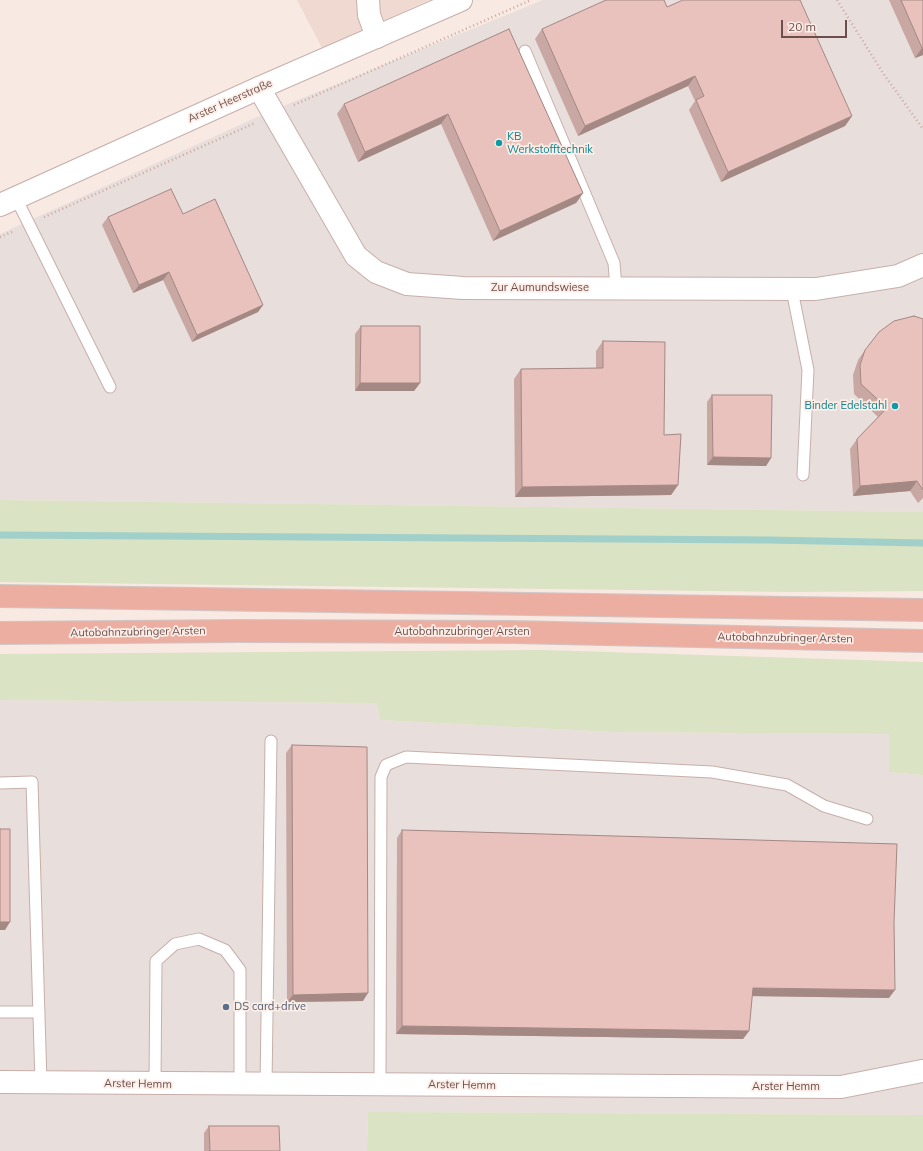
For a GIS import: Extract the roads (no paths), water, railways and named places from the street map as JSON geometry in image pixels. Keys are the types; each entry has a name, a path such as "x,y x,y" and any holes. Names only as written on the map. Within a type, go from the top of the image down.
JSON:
{"highway":[{"path":"0,596 923,610"},
{"name":"Autobahnzubringer Arsten","path":"0,633 240,631 512,632 923,641"}],"street":[{"path":"368,0 369,14 377,37"},
{"name":"Arster Heerstraße","path":"8,202 259,88 460,0"},
{"name":"Zur Aumundswiese","path":"259,88 356,256 376,272 407,284 462,288 792,290 816,289 898,276 923,265"},
{"name":"Arster Hemm","path":"0,1082 240,1085 380,1084 841,1087 923,1071"}],"lane":[{"path":"524,51 614,263 616,288"},
{"path":"8,202 110,386"},
{"path":"792,290 808,370 803,475"},
{"path":"266,1085 271,741"},
{"path":"380,1084 381,777 386,766 406,757 712,772 787,785 824,806 867,819"},
{"path":"0,783 32,782 41,1083"},
{"path":"155,1084 156,961 175,944 199,939 225,950 240,970 240,1085"},
{"path":"0,1012 39,1012"}],"waterway":[{"path":"0,535 769,540 923,543"}],"place":[{"name":"KB Werkstofftechnik","path":"499,143"},
{"name":"Binder Edelstahl","path":"895,406"},
{"name":"DS card+drive","path":"226,1007"}]}
